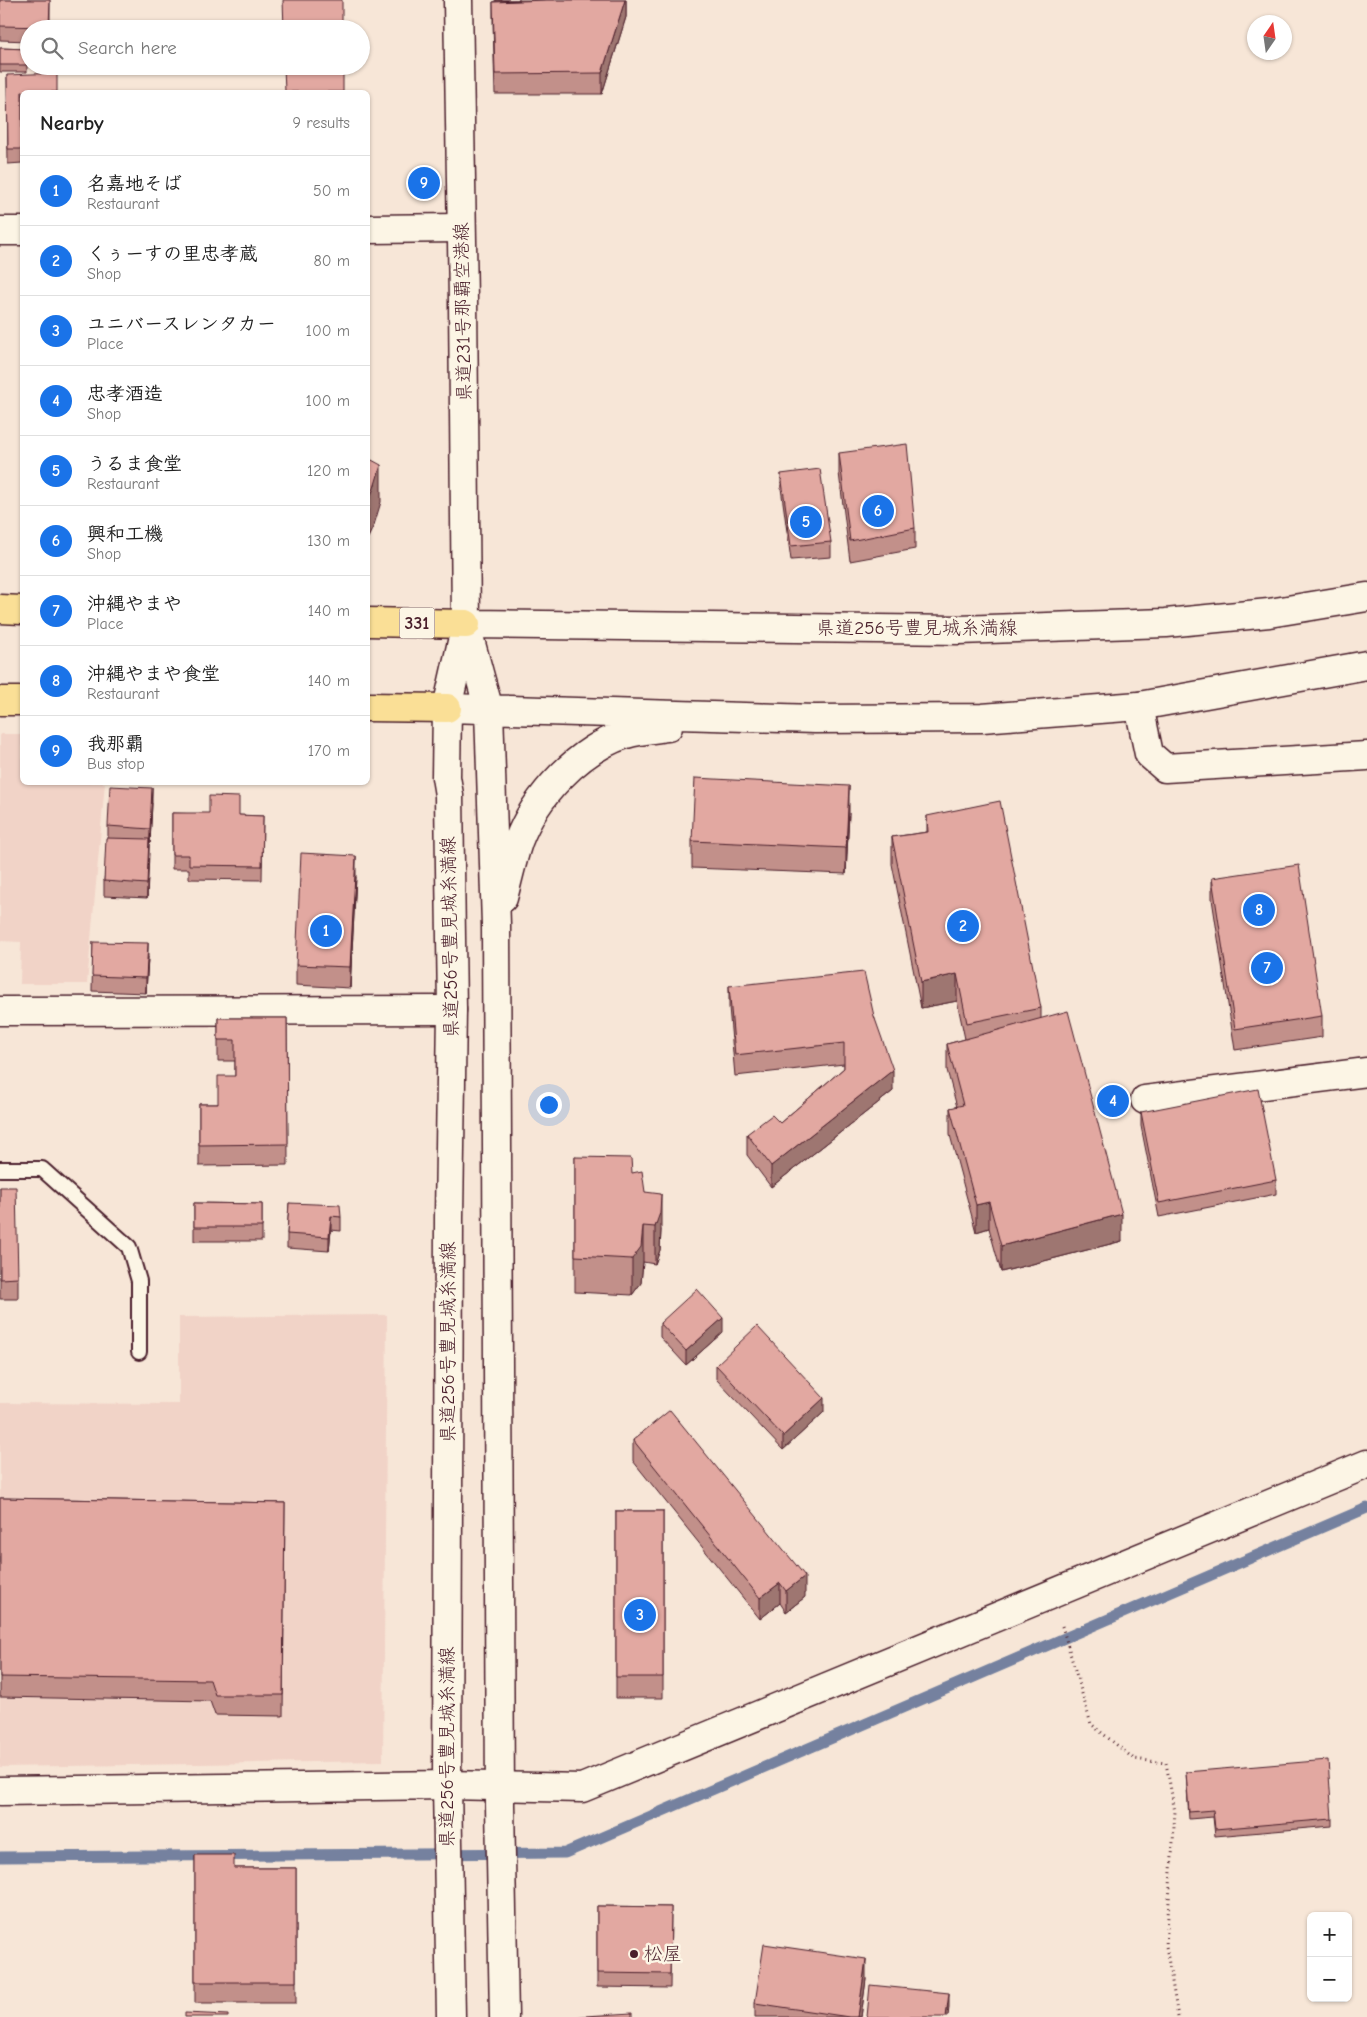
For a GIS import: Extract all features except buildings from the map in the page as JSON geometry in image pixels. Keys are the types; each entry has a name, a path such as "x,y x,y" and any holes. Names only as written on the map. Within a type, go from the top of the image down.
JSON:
{"highway":[{"path":"0,609 20,610"},
{"name":"331","path":"370,622 466,624"},
{"path":"0,701 20,701"},
{"path":"370,707 447,708"}],"main road":[{"name":"県道231号那覇空港線","path":"458,0 461,228 464,301 466,624"},
{"path":"370,229 461,228"},
{"path":"0,231 20,231"},
{"name":"県道256号豊見城糸満線","path":"451,2017 447,1796 448,1227 452,1010 449,796 446,777 447,708 466,624 959,630 1166,623 1270,614 1367,597"},
{"path":"466,624 489,710 496,924 504,2017"},
{"path":"447,708 852,720 982,718 1139,706 1367,665"},
{"path":"1139,706 1149,754 1165,768 1367,756"},
{"path":"496,924 518,842 538,805 572,766 606,743 642,730 751,718"},
{"path":"0,1012 452,1010"},
{"path":"1145,1100 1367,1072"},
{"path":"0,1791 501,1796 582,1788 1367,1464"}],"lane":[{"path":"0,1170 42,1169 129,1247 139,1281 139,1352"}],"path":[{"path":"1067,1646 1091,1724 1134,1759 1166,1763 1175,1812 1166,1946 1178,2017"}],"shaded area":[{"path":"0,734 20,734 20,785 105,785 87,984 20,984 21,942 0,941"},
{"path":"387,1315 383,1761 0,1767 0,1403 179,1404 179,1317"}],"waterway":[{"path":"0,1857 565,1853 1367,1508"}],"place":[{"name":"我那覇","path":"424,183"},
{"name":"興和工機","path":"878,511"},
{"name":"うるま食堂","path":"806,522"},
{"name":"沖縄やまや食堂","path":"1259,910"},
{"name":"くぅーすの里忠孝蔵","path":"963,926"},
{"name":"名嘉地そば","path":"326,931"},
{"name":"沖縄やまや","path":"1267,968"},
{"name":"忠孝酒造","path":"1113,1101"},
{"name":"ユニバースレンタカー","path":"640,1615"},
{"name":"松屋","path":"634,1954"}]}
